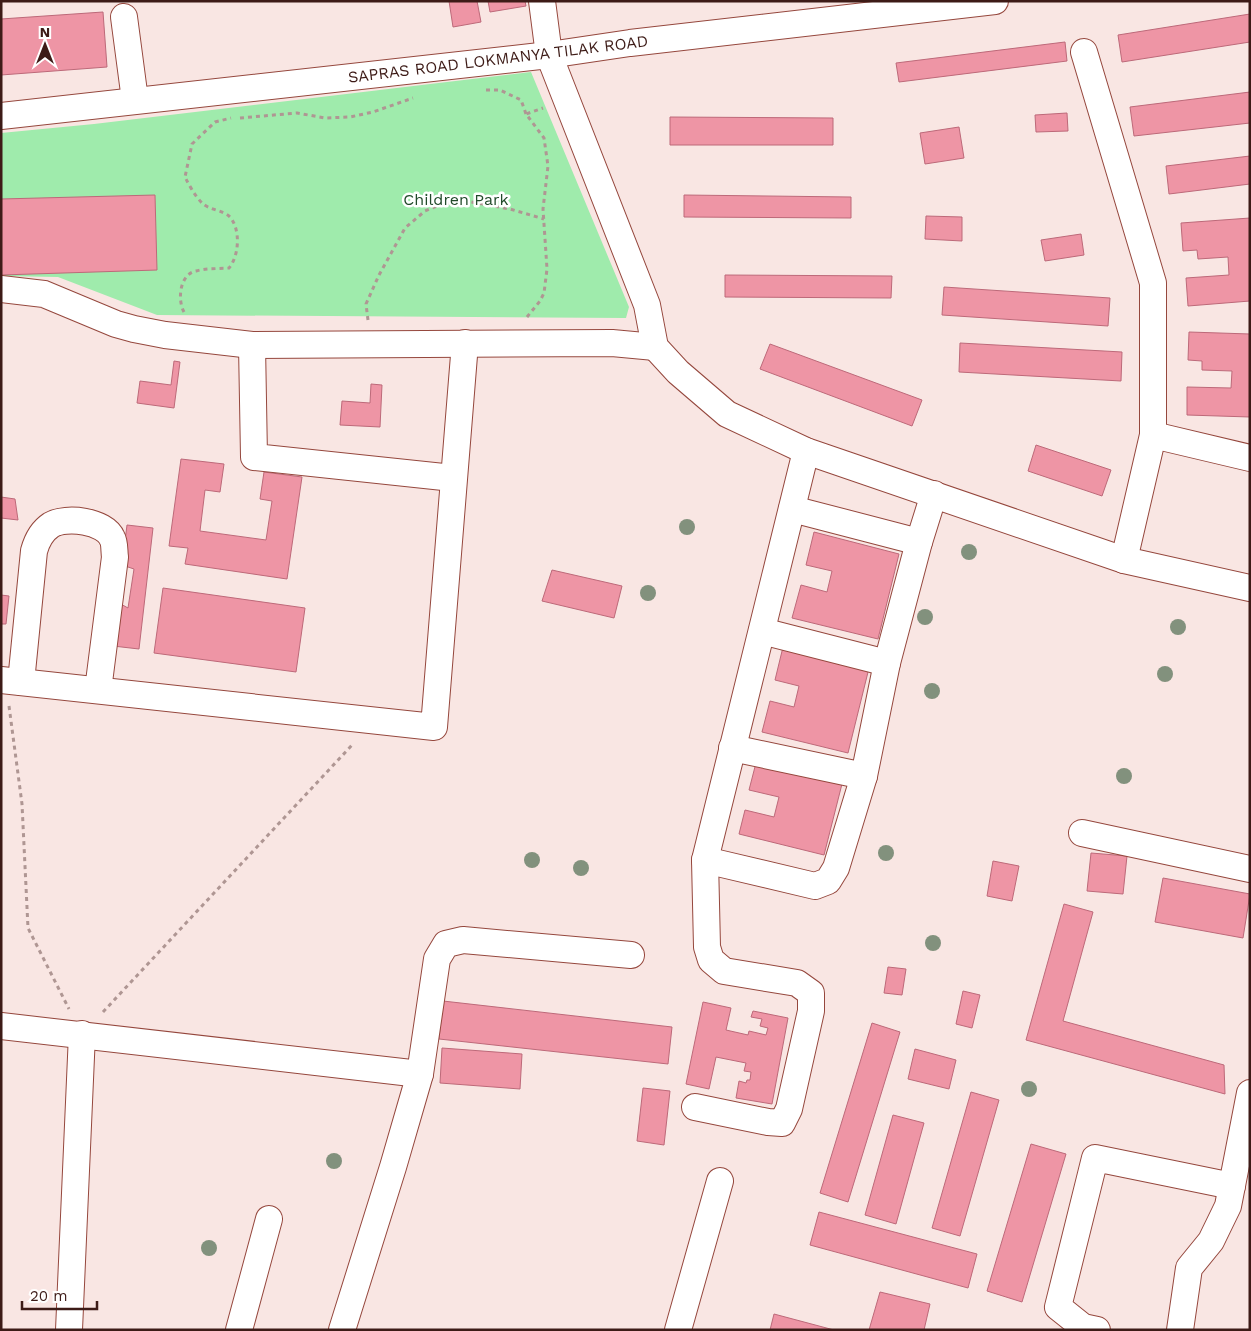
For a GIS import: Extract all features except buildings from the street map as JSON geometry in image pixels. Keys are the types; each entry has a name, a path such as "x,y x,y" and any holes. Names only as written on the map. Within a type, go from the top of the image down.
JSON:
{"street":[{"path":"542,1 550,55 648,305 655,347 678,372 727,414 806,451 1124,560 1250,588"},
{"name":"SAPRAS ROAD LOKMANYA TILAK ROAD","path":"1,116 550,55 630,43 995,1"},
{"path":"124,17 135,100"},
{"path":"1084,52 1153,283 1153,436 1124,560"},
{"path":"1,289 44,294 116,324 134,329 165,335 252,345 612,343 655,347"},
{"path":"98,690 115,557 114,545 112,537 106,530 97,525 64,520 53,524 41,534 34,551 11,681 434,727 465,343"},
{"path":"252,345 254,457 454,478"},
{"path":"1153,436 1250,458"},
{"path":"695,1107 768,1122 782,1123 789,1109 811,1012 811,993 797,983 724,972 711,960 707,947 704,860 806,451"},
{"path":"704,860 815,886 828,881 836,868 864,776 887,663 919,542 934,494"},
{"path":"792,509 919,542"},
{"path":"762,631 887,663"},
{"path":"732,748 864,776"},
{"path":"1082,833 1250,869"},
{"path":"342,1330 420,1074 437,959 446,944 462,940 631,955"},
{"path":"1,1026 420,1074"},
{"path":"69,1330 82,1034"},
{"path":"1180,1330 1189,1268 1211,1241 1228,1206 1249,1098"},
{"path":"1096,1330 1083,1327 1058,1306 1095,1158 1232,1186"},
{"path":"678,1330 720,1182"},
{"path":"240,1330 269,1219"}],"path":[{"path":"484,90 500,90 521,100 526,114 544,138 548,166 543,209 547,269 544,293 540,301 521,324"},
{"path":"186,314 181,306 180,290 186,278 194,271 229,268 234,262 237,252 237,237 229,216 202,204 185,177 192,144 215,122 232,118 297,113 325,118 350,116 373,112 414,97"},
{"path":"526,114 566,98"},
{"path":"368,328 366,304 379,275 405,228 425,211 442,204 466,201 501,207 544,219"},
{"path":"11,681 9,707 22,804 28,928 82,1034 376,720"}],"green space":[{"name":"Children Park","path":"531,72 629,307 626,318 157,315 58,277 1,276 1,133 94,124"}]}
